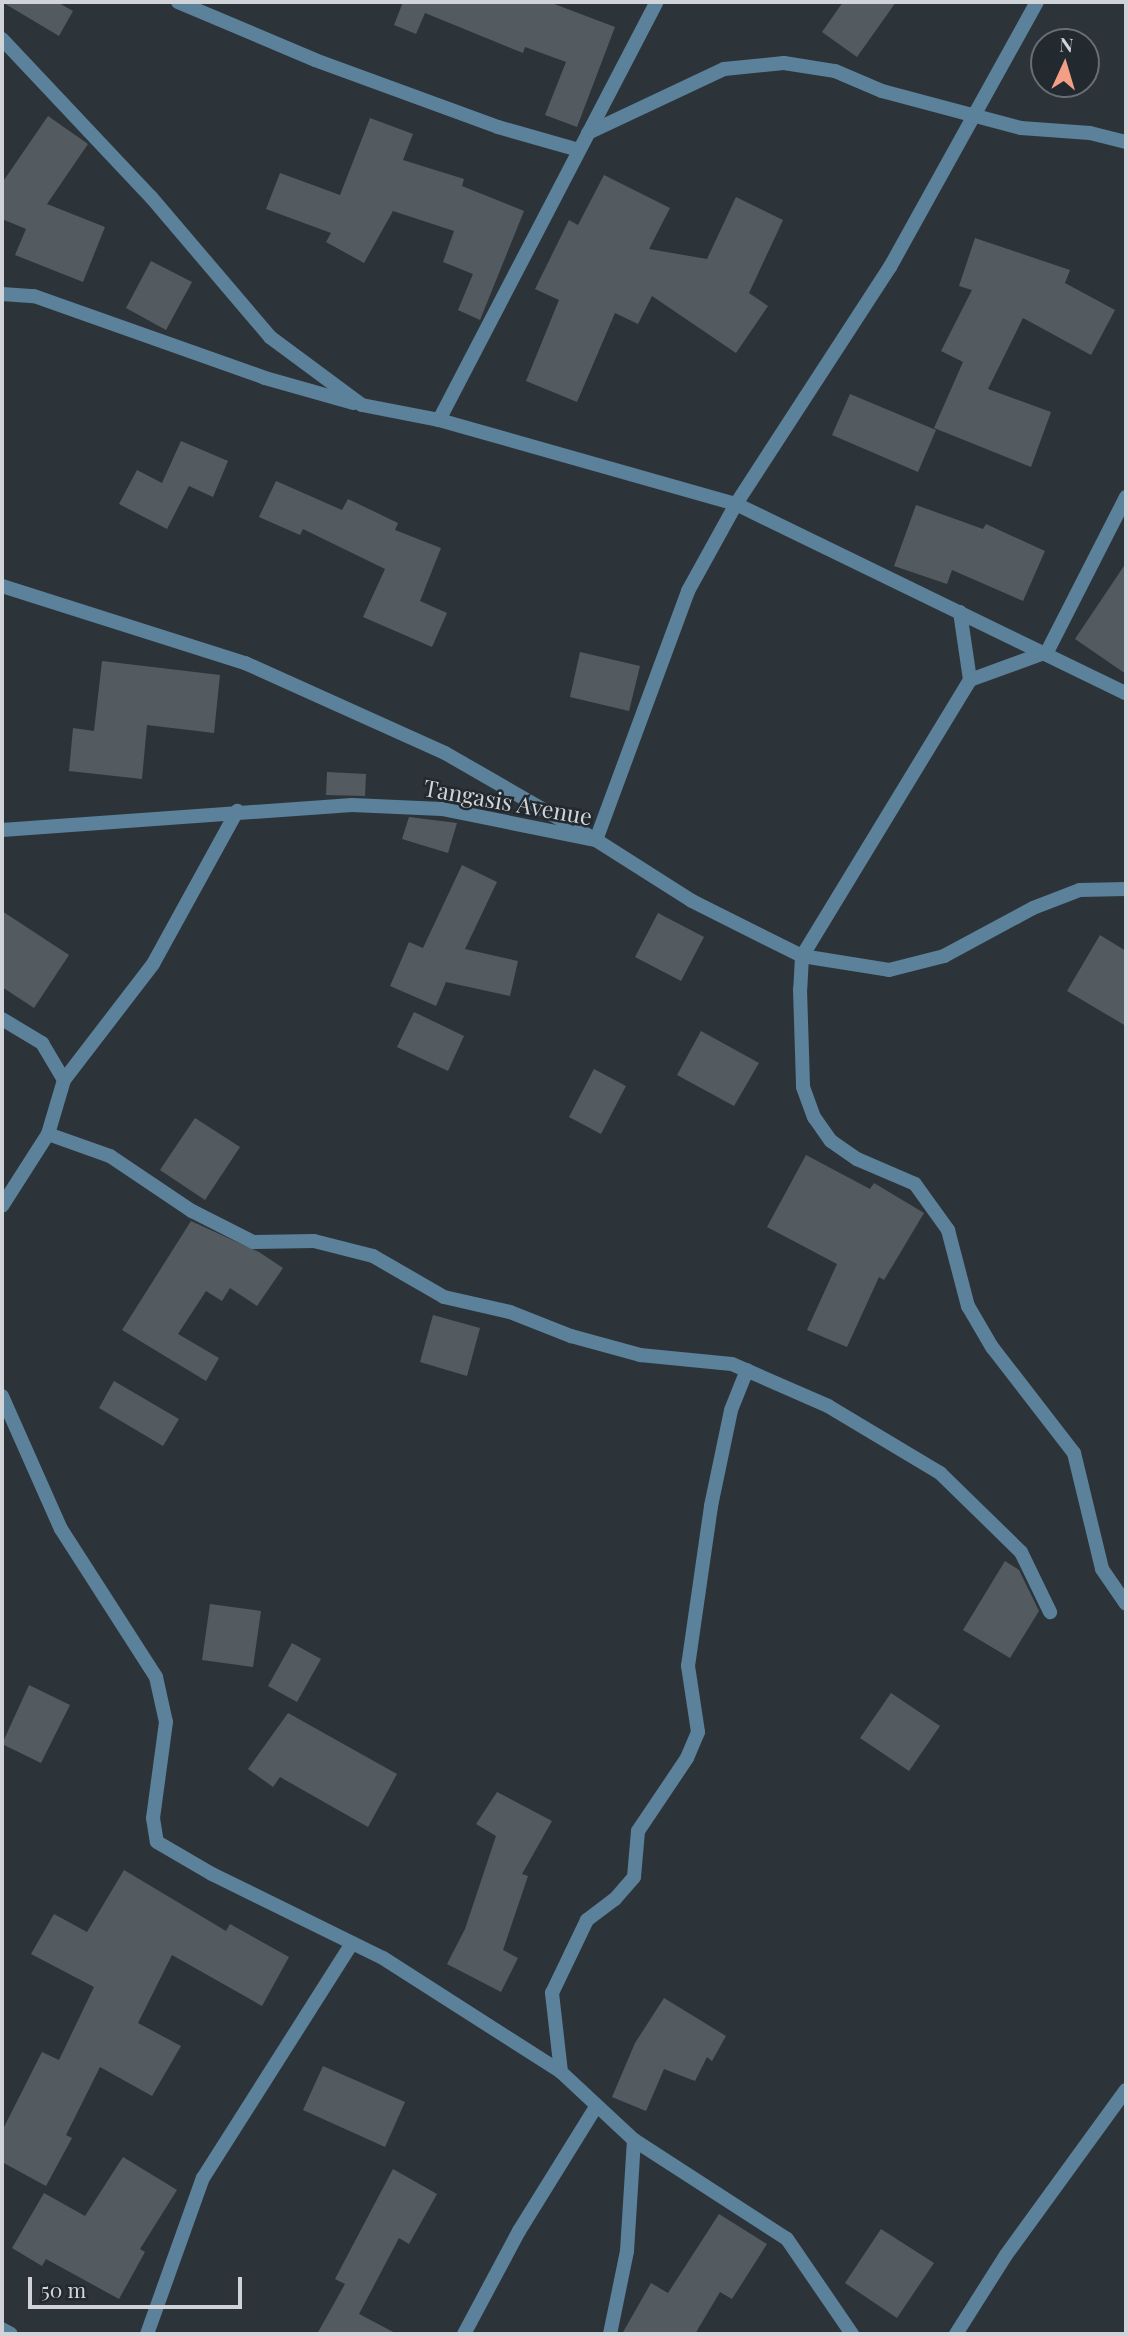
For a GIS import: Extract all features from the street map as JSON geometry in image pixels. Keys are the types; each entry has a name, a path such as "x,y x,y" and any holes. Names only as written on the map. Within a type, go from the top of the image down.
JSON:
{"street":[{"path":"178,2 315,60 498,127 579,150"},
{"path":"439,420 657,2"},
{"path":"2,586 245,663 445,753 596,840 688,591 736,505 890,267 1037,2"},
{"path":"2,39 151,197 270,337 362,405"},
{"path":"588,133 724,69 784,63 835,71 882,91 975,112 1021,128 1090,133 1126,142"},
{"path":"2,294 34,296 264,378 362,405 439,420 736,505 1047,652 1126,693"},
{"path":"1126,497 1047,652 970,680 802,956 803,1087 814,1117 831,1141 857,1159 915,1184 948,1230 968,1306 992,1348 1074,1453 1102,1569 1126,1604"},
{"path":"960,612 970,680"},
{"name":"Tangasis Avenue","path":"2,830 237,811 352,805 442,809 596,840 692,901 802,956 889,970 944,956 1033,908 1080,890 1126,890"},
{"path":"2,1206 48,1134 64,1080 153,964 237,811"},
{"path":"2,1019 42,1043 64,1080"},
{"path":"48,1134 110,1156 192,1211 253,1242 326,1244 373,1256 444,1297 510,1312 571,1336 640,1356 709,1358 747,1370 828,1406 940,1474 1020,1552 1051,1612"},
{"path":"561,2072 552,1993 587,1920 615,1899 634,1877 638,1832 687,1758 698,1732 688,1665 694,1618 731,1410 747,1370"},
{"path":"2,1396 61,1529 156,1677 166,1722 153,1818 157,1842 212,1874 352,1943 561,2072 634,2140 787,2239 852,2334"},
{"path":"146,2334 203,2178 352,1943"},
{"path":"956,2334 1006,2255 1126,2090"},
{"path":"464,2334 519,2231 596,2107"},
{"path":"610,2334 626,2252 634,2140"},
{"path":"2,2329 11,2334"}],"building":[{"path":"2,2 57,2 73,11 59,36"},
{"path":"403,2 549,2 615,27 577,127 545,115 566,62 525,47 523,53 425,13 416,34 394,25"},
{"path":"843,2 896,2 857,57 822,32"},
{"path":"48,116 88,144 47,204 105,227 83,282 15,255 26,229 2,219 2,183"},
{"path":"370,118 413,134 403,160 464,179 462,186 524,211 480,320 458,310 473,274 443,262 454,231 393,211 364,263 326,242 331,233 266,209 280,173 340,195"},
{"path":"604,175 670,208 649,249 707,259 736,197 783,220 749,293 768,306 736,353 652,296 638,324 615,313 577,402 526,381 559,300 535,289 569,220 578,225"},
{"path":"975,238 1070,270 1065,283 1115,310 1091,355 1023,318 988,389 1051,412 1031,467 934,428 963,362 941,351 972,290 959,286"},
{"path":"151,261 192,282 166,330 126,308"},
{"path":"850,394 936,430 918,472 832,435"},
{"path":"181,441 228,461 213,497 189,486 167,529 119,504 137,470 162,483"},
{"path":"276,481 342,510 348,499 398,523 395,530 441,548 420,601 447,613 432,647 363,617 385,569 303,529 300,535 259,517"},
{"path":"916,505 983,529 986,524 1045,551 1023,601 952,570 947,584 894,566"},
{"path":"1126,563 1126,674 1075,639"},
{"path":"580,652 640,666 629,711 570,697"},
{"path":"102,661 220,675 214,733 147,725 142,779 69,771 73,728 94,731"},
{"path":"327,772 366,774 365,796 326,795"},
{"path":"409,817 457,823 448,853 402,839"},
{"path":"462,865 497,882 465,949 518,961 510,996 446,982 436,1006 390,986 409,942 423,948"},
{"path":"2,911 69,955 34,1008 2,987"},
{"path":"658,913 704,937 681,981 635,957"},
{"path":"1100,935 1126,951 1126,1026 1067,991"},
{"path":"414,1012 464,1036 448,1071 397,1047"},
{"path":"701,1031 759,1063 734,1106 677,1075"},
{"path":"594,1069 626,1086 601,1134 569,1117"},
{"path":"195,1118 240,1147 205,1200 160,1170"},
{"path":"806,1155 870,1189 874,1183 924,1213 884,1280 879,1277 847,1347 807,1330 837,1264 767,1227"},
{"path":"191,1221 259,1252 283,1268 257,1306 230,1288 222,1301 206,1291 178,1334 219,1358 206,1381 122,1330"},
{"path":"433,1315 480,1328 467,1376 420,1362"},
{"path":"114,1381 179,1419 163,1446 99,1408"},
{"path":"1005,1561 1019,1570 1039,1611 1010,1658 963,1630"},
{"path":"210,1604 261,1611 253,1667 202,1660"},
{"path":"292,1643 321,1659 297,1702 268,1686"},
{"path":"29,1685 70,1705 41,1763 2,1744"},
{"path":"891,1693 940,1726 909,1771 860,1738"},
{"path":"288,1713 397,1774 368,1827 280,1777 273,1787 248,1769"},
{"path":"497,1792 552,1821 522,1874 528,1876 503,1950 518,1958 501,1992 447,1964 465,1929 496,1836 476,1824"},
{"path":"124,1870 226,1931 230,1924 289,1957 262,2006 172,1955 138,2023 181,2046 152,2096 100,2067 66,2135 72,2138 46,2186 2,2162 2,2131 42,2052 59,2060 94,1987 31,1954 54,1914 87,1932"},
{"path":"664,1998 726,2036 712,2061 707,2057 695,2081 664,2069 646,2111 612,2097 635,2043"},
{"path":"323,2066 405,2102 385,2147 303,2110"},
{"path":"123,2157 177,2190 140,2249 145,2252 119,2299 46,2259 42,2266 12,2248 44,2193 85,2216"},
{"path":"393,2169 437,2194 409,2244 399,2238 359,2314 397,2334 317,2334 345,2284 335,2279"},
{"path":"719,2214 767,2244 732,2299 720,2292 695,2334 622,2334 651,2283 668,2293"},
{"path":"881,2229 934,2263 897,2318 845,2283"}]}
